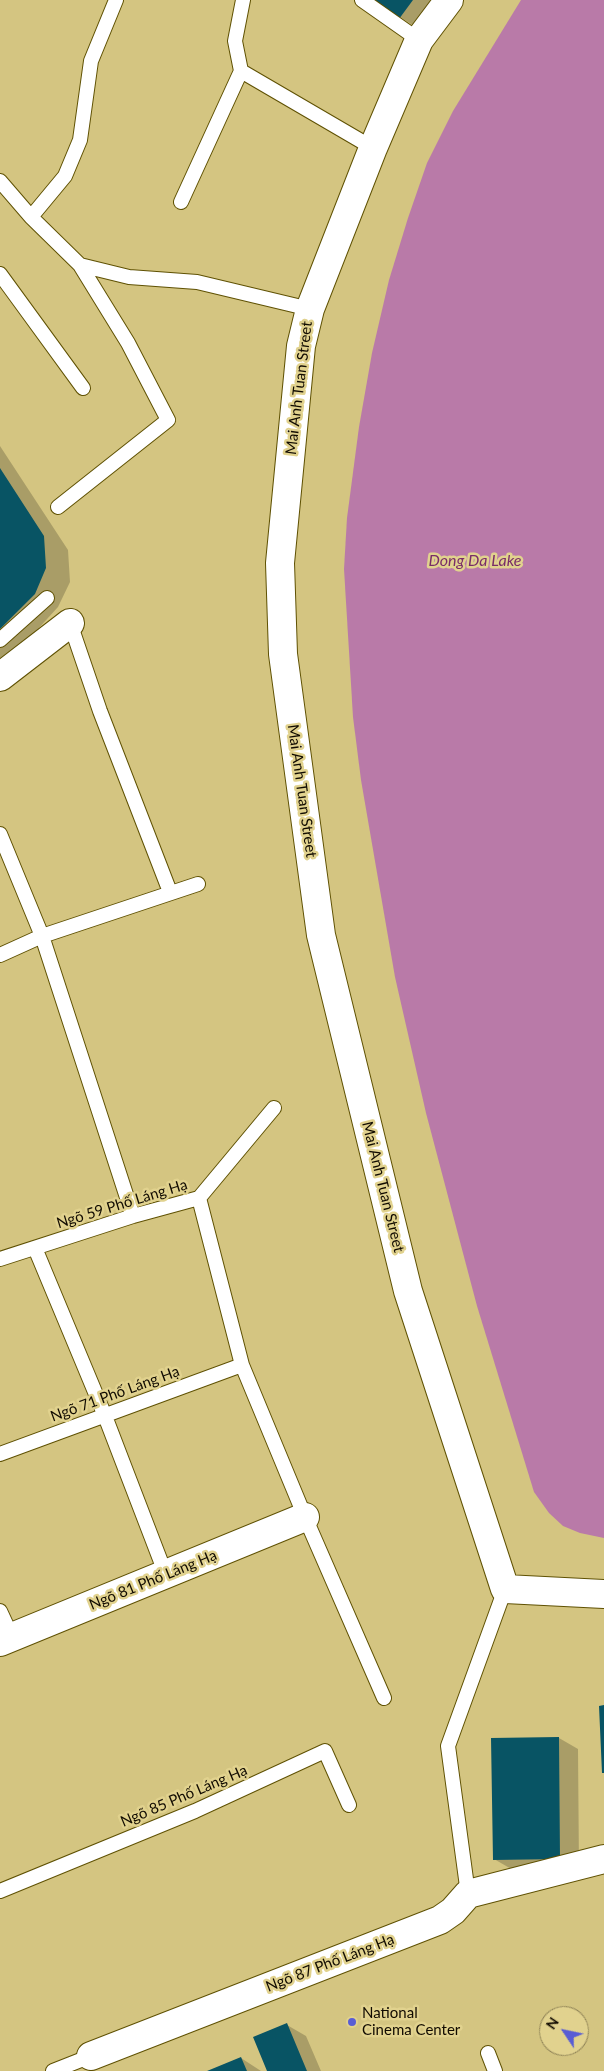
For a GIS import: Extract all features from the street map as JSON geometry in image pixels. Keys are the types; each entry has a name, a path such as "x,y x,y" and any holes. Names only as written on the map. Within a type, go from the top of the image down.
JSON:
{"street":[{"name":"Mai Anh Tuan Street","path":"449,0 419,40 373,148 310,309 301,346 280,563 283,654 321,935 408,1291 505,1589"},
{"path":"0,677 70,623"},
{"name":"Ngõ 81 Phố Láng Hạ","path":"6,1639 305,1517"},
{"path":"505,1589 604,1594"},
{"path":"468,1894 604,1859"},
{"name":"Ngõ 87 Phố Láng Hạ","path":"91,2056 440,1920 453,1911 468,1894"}],"lane":[{"path":"31,217 65,176 80,140 91,61 116,0"},
{"path":"181,202 241,71 234,41 243,0"},
{"path":"362,0 419,40"},
{"path":"241,71 373,148"},
{"path":"0,181 31,217 80,265 128,342 168,420 58,507"},
{"path":"80,265 129,277 197,282 310,309"},
{"path":"0,274 83,388"},
{"path":"0,640 47,598"},
{"path":"70,623 100,711 170,892"},
{"path":"0,834 42,936 133,1216"},
{"path":"0,955 42,936 198,884"},
{"name":"Ngõ 59 Phố Láng Hạ","path":"0,1259 133,1216 199,1198 274,1108"},
{"path":"199,1198 242,1364 305,1517 384,1698"},
{"path":"35,1248 105,1416 166,1575"},
{"name":"Ngõ 71 Phố Láng Hạ","path":"0,1454 242,1364"},
{"path":"468,1894 448,1746 505,1589"},
{"path":"0,1611 6,1639"},
{"name":"Ngõ 85 Phố Láng Hạ","path":"0,1891 195,1811 325,1751 349,1805"},
{"path":"488,2054 495,2071"},
{"name":"Ngõ 87 Phố Láng Hạ","path":"53,2071 91,2056"}],"water":[{"name":"Dong Da Lake","path":"521,0 604,0 604,1538 580,1533 563,1526 549,1513 534,1492 477,1306 426,1113 395,977 361,780 353,717 344,569 347,518 359,427 372,353 389,280 408,218 427,163 453,111"}],"building":[{"path":"372,0 413,0 399,19"},
{"path":"0,468 44,536 46,568 35,594 0,629"},
{"path":"604,1705 604,1773 602,1773 599,1706"},
{"path":"559,1737 560,1859 493,1860 491,1738"},
{"path":"287,2023 307,2071 267,2071 253,2037"},
{"path":"241,2057 247,2071 207,2071"}],"place":[{"name":"National Cinema Center","path":"352,2022"}]}
